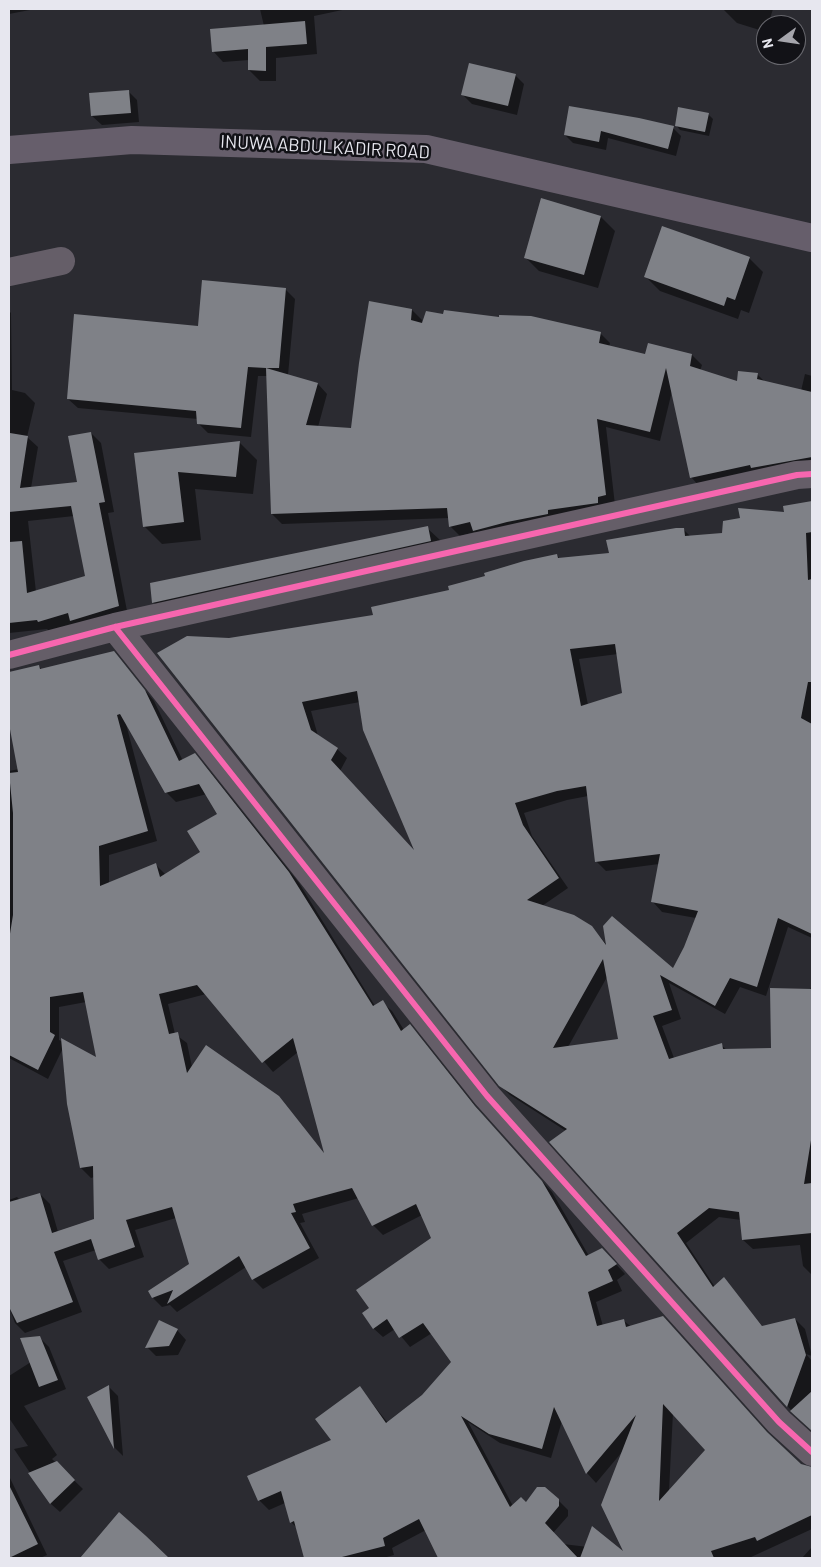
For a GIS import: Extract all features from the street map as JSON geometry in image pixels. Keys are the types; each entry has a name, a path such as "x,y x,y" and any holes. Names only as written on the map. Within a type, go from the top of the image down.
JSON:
{"main road":[{"name":"INUWA ABDULKADIR ROAD","path":"9,150 132,140 426,149 812,238"}],"street":[{"path":"9,272 61,261"},
{"path":"9,655 115,627 777,479 812,474"},
{"path":"115,627 487,1096 772,1415 812,1452"}],"building":[{"path":"305,21 307,44 266,47 266,71 248,70 248,49 212,52 210,29"},
{"path":"469,63 516,74 508,106 461,95"},
{"path":"129,90 131,113 91,116 89,93"},
{"path":"569,106 674,126 668,149 601,131 599,142 564,135"},
{"path":"678,107 709,113 705,132 675,126"},
{"path":"541,198 601,216 584,275 524,258"},
{"path":"662,226 750,257 735,300 727,297 724,306 644,277"},
{"path":"202,280 286,288 279,368 248,367 241,428 197,424 196,411 67,399 74,314 198,326"},
{"path":"369,301 412,309 411,320 422,323 426,311 443,314 444,310 499,317 499,315 531,316 601,332 599,343 645,354 648,343 692,354 690,366 737,381 738,371 758,373 757,379 812,392 812,457 751,468 750,465 690,478 666,368 650,432 597,419 606,495 598,497 598,503 548,510 548,514 473,531 470,522 449,527 447,508 271,514 266,368 318,383 306,425 351,428"},
{"path":"91,432 105,502 99,503 119,606 70,621 68,613 38,622 37,620 9,623 9,542 22,541 27,593 85,576 71,506 9,512 10,433 28,436 20,488 77,482 68,436"},
{"path":"240,441 236,477 178,472 184,522 143,527 134,453"},
{"path":"812,501 812,532 806,533 808,580 812,579 812,682 808,682 801,718 812,724 812,934 778,918 757,987 730,978 715,1006 660,975 672,1010 653,1016 669,1059 722,1043 723,1049 771,1048 770,988 812,989 812,1134 804,1184 812,1183 812,1233 742,1240 739,1212 709,1208 677,1233 713,1287 724,1277 762,1326 795,1318 806,1355 787,1407 549,1142 567,1129 499,1086 157,653 187,636 229,638 373,615 371,607 449,590 448,586 485,576 484,573 524,561 557,554 558,558 609,553 606,540 676,528 684,528 685,536 722,533 723,521 740,518 738,508 784,512 783,506","holes":["615,644 622,693 581,706 570,649","357,691 363,730 414,850 331,760 338,748 311,730 302,702","586,786 595,862 660,854 651,902 698,911 684,947 673,968 612,916 603,926 606,945 592,926 574,915 527,900 559,878 523,825 515,803 557,791","603,959 618,1039 553,1048"]},
{"path":"428,526 431,541 152,603 150,583"},
{"path":"114,651 145,690 179,761 195,753 289,872 373,1006 383,1000 401,1031 410,1024 475,1106 542,1181 586,1256 602,1248 617,1264 608,1270 613,1281 588,1292 597,1326 624,1319 626,1327 663,1316 767,1432 801,1464 812,1467 812,1515 757,1541 755,1537 711,1551 714,1558 580,1558 592,1526 623,1551 601,1505 636,1415 586,1474 554,1407 542,1449 489,1434 461,1416 510,1507 521,1497 526,1502 537,1487 545,1487 559,1499 559,1506 545,1523 578,1558 438,1558 419,1519 383,1538 385,1546 338,1558 304,1558 294,1521 290,1523 281,1491 258,1501 247,1476 331,1440 315,1419 360,1386 386,1423 422,1395 451,1362 423,1323 399,1338 387,1319 373,1329 362,1313 369,1308 356,1290 431,1238 416,1204 372,1226 352,1188 293,1204 296,1212 291,1213 310,1248 252,1280 239,1256 167,1304 173,1290 152,1298 148,1291 189,1264 172,1207 126,1220 135,1247 98,1260 91,1239 54,1252 73,1302 17,1323 9,1307 9,1202 40,1193 52,1233 94,1219 93,1166 80,1168 67,1104 61,1038 96,1057 83,992 50,997 50,1032 55,1035 38,1070 9,1055 9,940 13,915 13,813 9,773 18,772 9,724 9,672 39,665 40,669","holes":["120,714 165,793 199,784 217,814 187,831 200,852 160,877 156,863 100,886 99,846 148,831 117,715","197,985 262,1063 293,1038 324,1153 279,1096 206,1045 187,1073 178,1032 169,1034 159,994","663,1404 705,1450 659,1501"]},
{"path":"159,1320 178,1329 169,1346 145,1348"},
{"path":"40,1336 58,1380 39,1387 20,1338"},
{"path":"109,1385 114,1449 87,1397"},
{"path":"812,1391 812,1431 790,1411"},
{"path":"57,1461 75,1480 50,1504 28,1473"},
{"path":"9,1485 38,1544 9,1558"},
{"path":"119,1512 146,1536 169,1558 80,1558"}],"cycle path":[{"path":"9,655 115,627 797,475 812,474"},
{"path":"115,627 487,1096 779,1422 812,1452"}]}
